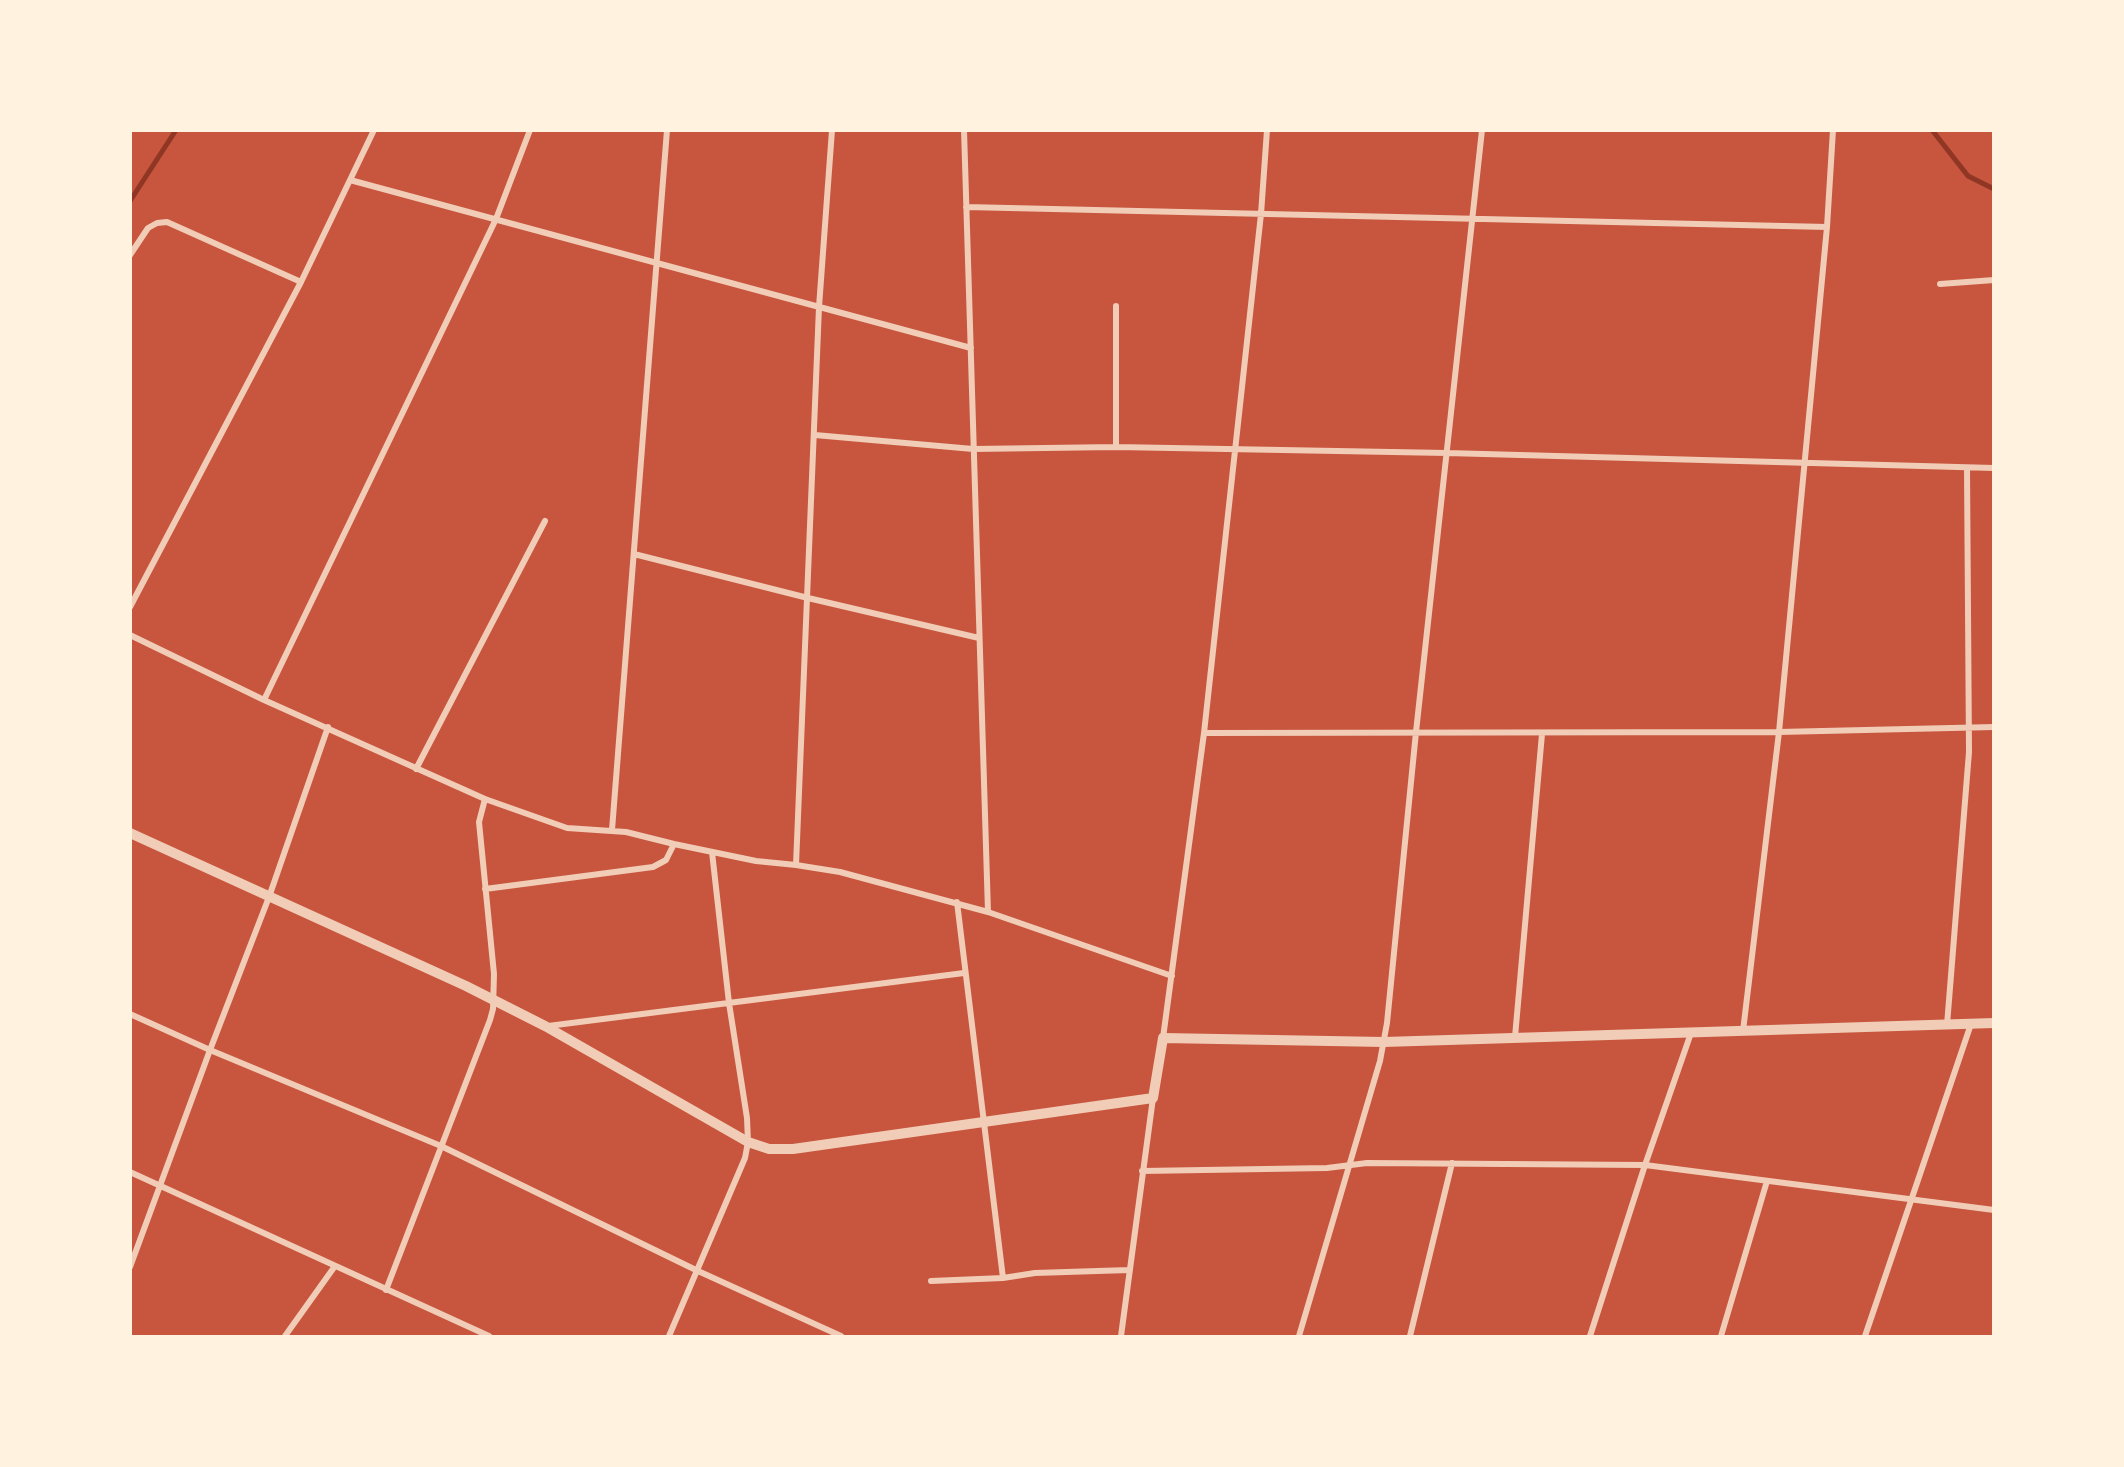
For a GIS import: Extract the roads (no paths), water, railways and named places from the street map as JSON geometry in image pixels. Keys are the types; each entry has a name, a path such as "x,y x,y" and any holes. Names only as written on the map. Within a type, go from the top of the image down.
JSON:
{"street":[{"path":"130,607 301,282 375,130"},
{"path":"264,700 496,219 530,130"},
{"path":"612,830 667,130"},
{"path":"796,865 819,307 832,130"},
{"path":"964,130 987,912"},
{"path":"1121,1336 1204,733 1261,214 1268,130"},
{"path":"1299,1336 1384,1042 1482,130"},
{"path":"1743,1031 1779,732 1827,227 1833,130"},
{"path":"350,180 970,348"},
{"path":"966,207 1827,227"},
{"path":"130,255 148,228 157,223 167,222 301,282"},
{"path":"1940,284 1994,280"},
{"path":"1116,306 1116,447"},
{"path":"815,435 973,449 1116,447 1447,453 1994,468"},
{"path":"1947,1025 1969,728 1967,468"},
{"path":"416,769 545,520"},
{"path":"634,554 979,638"},
{"path":"130,635 264,700 328,727 416,769 485,799 567,828 612,830 756,861 840,872 957,902 1172,976"},
{"path":"130,1267 269,897 328,727"},
{"path":"1204,733 1542,734 1994,727"},
{"path":"1515,1037 1542,734"},
{"path":"386,1290 490,1020 494,1000 494,974 479,822 485,799"},
{"path":"130,833 494,1000 748,1142 769,1149 793,1149 1153,1098"},
{"path":"485,889 653,867 666,860 674,844"},
{"path":"669,1336 745,1158 748,1142 747,1118 729,1003 712,852"},
{"path":"957,902 964,973 986,1123 1004,1278"},
{"path":"544,1026 964,973"},
{"path":"130,1014 210,1050 441,1146 698,1271 841,1336"},
{"path":"1163,1038 1384,1042 1994,1023"},
{"path":"1865,1336 1971,1024"},
{"path":"1590,1336 1645,1165 1691,1033"},
{"path":"1142,1171 1327,1168 1367,1163 1645,1165 1994,1210"},
{"path":"1410,1336 1452,1163"},
{"path":"130,1172 484,1336"},
{"path":"1721,1336 1767,1181"},
{"path":"285,1336 335,1266"},
{"path":"931,1281 1129,1269"}],"waterway":[{"path":"130,201 176,130"},
{"path":"1932,130 1968,176 1994,189"}]}
